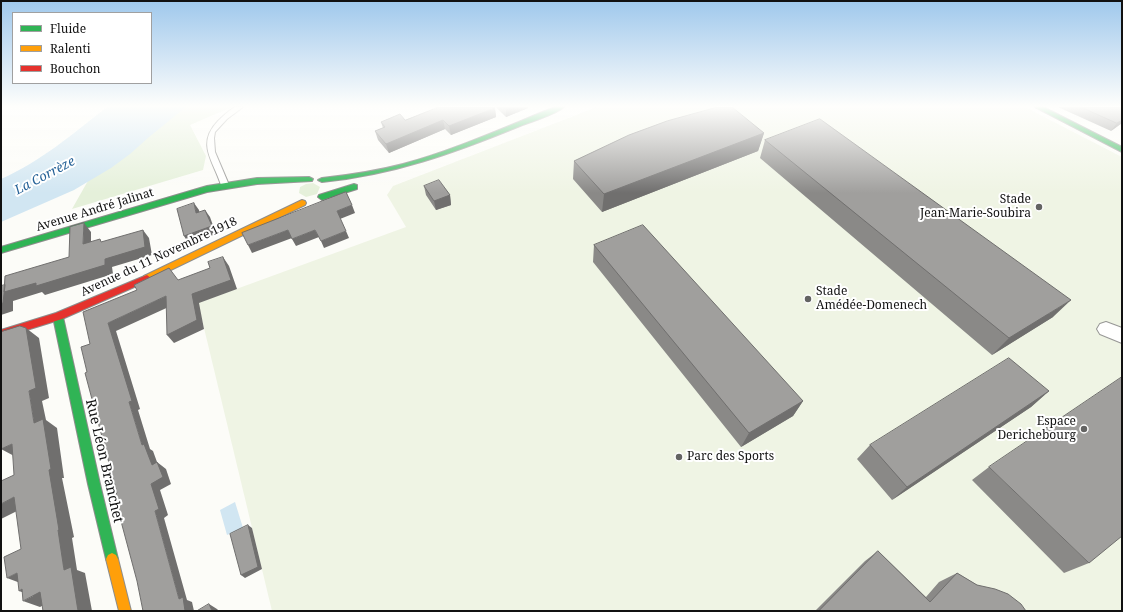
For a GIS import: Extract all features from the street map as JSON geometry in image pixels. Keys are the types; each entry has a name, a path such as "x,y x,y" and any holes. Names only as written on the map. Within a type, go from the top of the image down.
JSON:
{"street":[{"path":"393,170 388,174 313,201 302,203 293,200 291,194 297,183 309,179 335,180 393,170 488,136"},
{"path":"1094,136 1122,150"},
{"name":"Avenue André Jalinat","path":"1,250 225,185 257,181 309,179"},
{"path":"322,180 327,186 322,197"},
{"name":"Avenue André Jalinat","path":"195,193 208,194 265,187 280,189"},
{"name":"Avenue du 11 Novembre 1918","path":"1,334 58,317 134,285 302,203"},
{"name":"Rue Léon Branchet","path":"58,317 94,484 125,611"},
{"path":"1106,329 1122,336"}],"lane":[{"path":"212,136 211,147 216,165 222,174 225,185"}],"green space":[{"path":"117,136 195,136 206,156 203,170 72,209 111,140"},
{"name":"Parc des Sports","path":"523,136 1080,136 1122,157 1122,611 272,611 198,303 406,227 387,195 393,186"},
{"path":"313,183 320,187 317,194 306,197 299,193 300,187"}],"water":[{"name":"La Corrèze","path":"71,136 151,136 111,168 74,190 1,222 1,179 43,156"},
{"path":"235,502 243,528 227,535 220,510"}],"building":[{"path":"379,136 406,136 386,144"},
{"path":"628,136 757,136 604,194 574,161"},
{"path":"777,136 843,136 1071,300 1009,338 765,140"},
{"path":"439,180 450,195 434,201 424,186"},
{"path":"346,192 352,205 337,211 346,231 321,241 315,230 292,239 288,230 248,245 242,233"},
{"path":"194,203 196,213 205,210 212,226 184,236 177,209"},
{"path":"84,223 83,244 100,239 101,242 143,230 145,247 105,259 105,265 36,286 36,283 4,292 5,276 69,257 70,227"},
{"path":"643,225 803,401 749,433 594,245"},
{"path":"223,257 231,280 192,294 197,320 167,335 166,296 108,323 132,401 129,402 142,445 144,444 152,465 157,462 163,477 151,484 159,509 155,511 179,599 183,597 185,611 143,611 137,581 122,525 117,493 85,373 87,372 81,347 90,344 83,312 137,290 134,285 169,268 178,280 210,268 208,262"},
{"path":"5,285 3,303 1,304 1,286"},
{"path":"20,326 26,328 36,388 29,391 34,423 43,419 64,570 71,567 78,611 43,611 40,592 23,601 22,589 19,591 17,573 7,578 4,557 21,549 14,497 1,504 1,481 14,475 12,444 1,449 1,332"},
{"path":"1009,358 1049,391 907,487 870,445"},
{"name":"Espace Derichebourg","path":"1122,377 1122,536 1089,563 989,467"},
{"path":"248,525 258,567 241,575 230,534"},
{"path":"878,551 930,602 957,573 977,585 1008,594 1021,604 1026,611 819,611"},
{"path":"209,604 212,611 197,611"}],"traffic: fast":[{"path":"322,180 375,173 406,165 428,159 491,136"},
{"path":"1094,136 1122,150"},
{"path":"1,250 207,189 257,181 309,179"},
{"path":"322,197 354,187"},
{"path":"58,317 94,484 112,559"}],"traffic: slow":[{"path":"147,278 302,203"},
{"path":"112,559 125,611"}],"traffic: jam":[{"path":"1,334 59,316 147,278"}],"place":[{"name":"Stade Jean-Marie-Soubira","path":"1039,207"},
{"name":"Stade Amédée-Domenech","path":"808,299"},
{"name":"Espace Derichebourg","path":"1084,429"},
{"name":"Parc des Sports","path":"679,457"}]}
